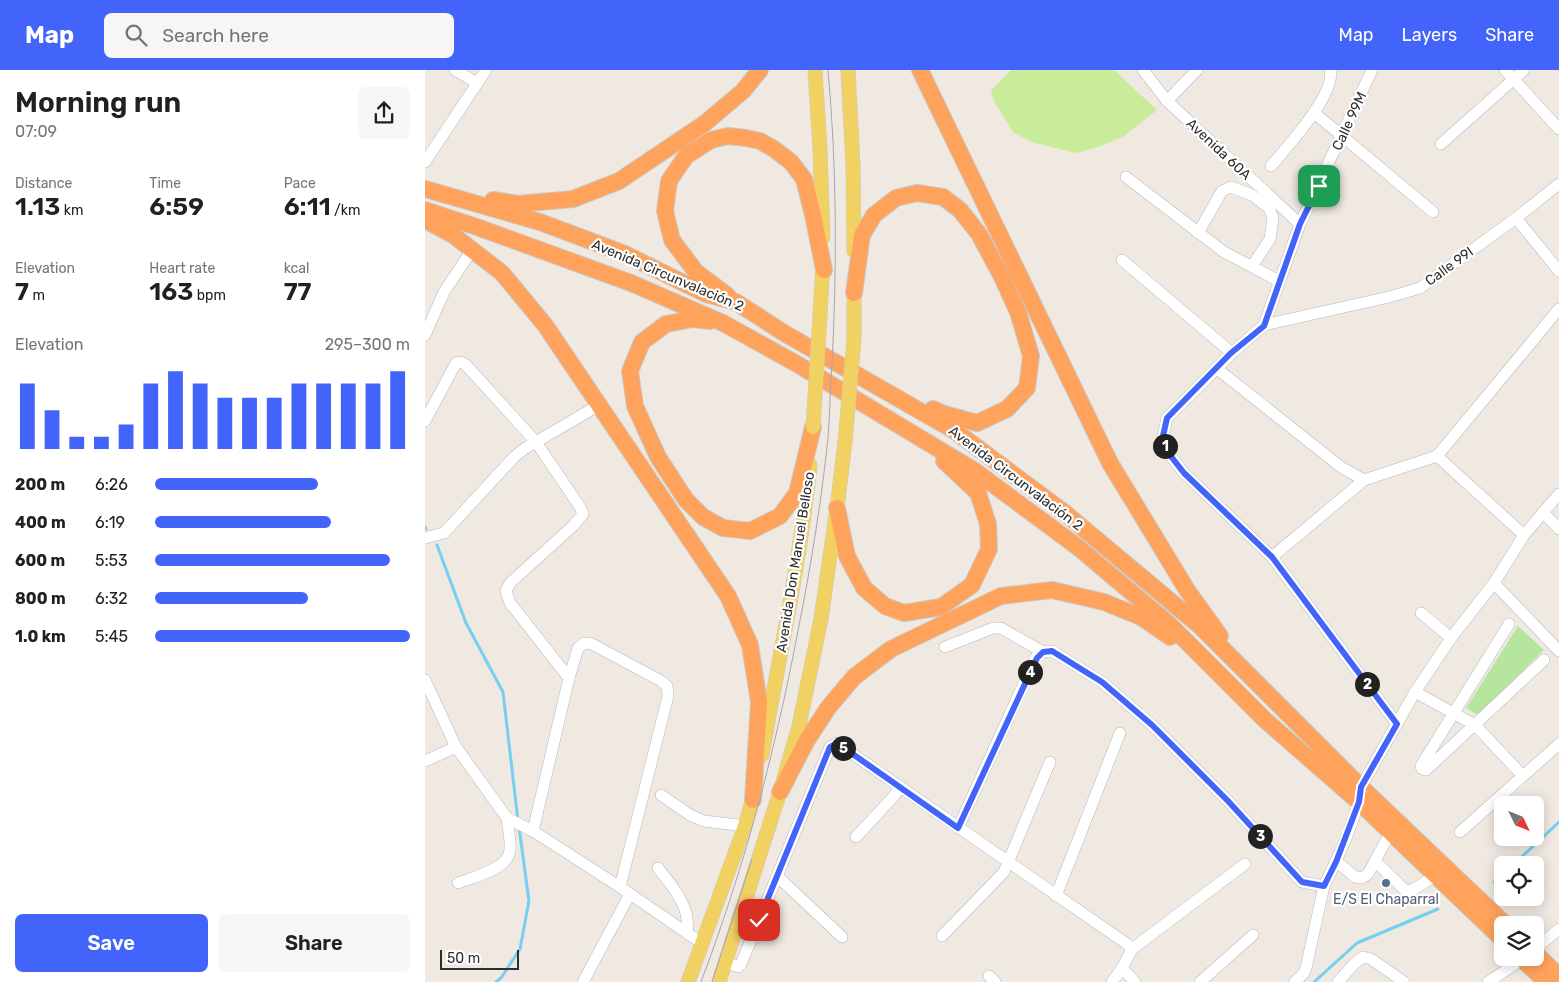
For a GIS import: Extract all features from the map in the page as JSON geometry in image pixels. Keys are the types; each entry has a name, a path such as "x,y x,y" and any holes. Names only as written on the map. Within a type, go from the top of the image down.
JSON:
{"highway":[{"path":"425,189 518,204 573,200 619,181 704,124 743,91 760,70"},
{"path":"920,70 1109,463 1187,590 1250,676"},
{"path":"736,302 696,272 672,240 665,211 669,181 686,156 711,140 728,136 760,141 774,148 791,162 804,179 824,270"},
{"name":"Avenida Circunvalación 2","path":"425,189 540,222 625,254 706,294 736,302 784,333 955,431 1065,513 1200,626 1250,676 1360,794 1390,833 1494,932"},
{"path":"854,293 861,235 874,215 896,198 917,194 943,198 960,210 979,234 1003,277 1018,312 1031,356 1027,388 1007,410 977,423 944,414 864,378"},
{"name":"Avenida Circunvalación 2","path":"425,210 477,226 631,283 723,323 797,364 975,471 1079,548 1169,624 1265,720 1360,794 1496,916"},
{"path":"425,220 453,235 502,273 533,310 728,596 750,645 759,702 753,800"},
{"path":"723,323 693,319 666,324 642,342 630,372 635,406 658,457 686,500 703,517 723,528 750,531 779,516 797,493 813,427"},
{"path":"837,508 847,556 864,588 885,606 905,613 941,607 972,585 989,549 988,524 978,493 917,435"},
{"path":"780,792 807,740 828,708 854,677 891,649 1001,596 1053,590 1103,602 1141,617 1210,665"},
{"path":"1535,966 1546,982"},
{"path":"1544,966 1559,976"}],"main road":[{"name":"Avenida Don Manuel Belloso","path":"688,982 753,800 805,516 824,270 815,70"},
{"path":"719,982 780,792 799,726 821,619 837,508 854,339 853,165 848,70"}],"street":[{"path":"455,70 477,82"},
{"path":"425,162 486,70"},
{"name":"Avenida 60A","path":"1143,70 1167,101 1300,224"},
{"path":"1167,101 1197,70"},
{"path":"1271,166 1314,113 1330,84 1330,70"},
{"name":"Calle 99M","path":"1264,326 1300,224 1372,70"},
{"path":"1505,70 1559,129"},
{"path":"1441,144 1524,70"},
{"path":"1314,113 1433,212"},
{"path":"1126,177 1224,252 1279,281"},
{"name":"Calle 99I","path":"1264,326 1389,298 1421,288 1559,184"},
{"path":"1198,233 1222,191 1231,187 1253,195 1269,208 1273,218 1270,239 1252,266"},
{"path":"1516,218 1559,271"},
{"path":"425,335 444,292 471,250"},
{"path":"1122,260 1231,353"},
{"path":"1272,557 1363,480 1437,456 1559,309"},
{"path":"1264,326 1231,353 1167,418 1163,436 1166,450 1184,473 1272,557 1397,724"},
{"path":"425,421 456,363 461,362 466,365 536,442 580,507 583,514 573,526 510,583 506,591 510,603 569,678"},
{"path":"1216,368 1341,468 1363,480"},
{"path":"425,538 444,533 514,458 536,442 599,406"},
{"path":"1437,456 1524,535"},
{"path":"1295,982 1304,973 1306,968 1324,886 1336,862 1360,794 1397,724 1415,692 1451,638 1494,583 1524,535 1559,494"},
{"path":"1543,512 1559,529"},
{"path":"1494,583 1559,651"},
{"path":"1421,613 1451,638"},
{"path":"1509,624 1421,766 1422,769 1426,770 1544,660"},
{"path":"945,647 993,628 1001,628 1043,652 1052,651 1102,682 1159,732 1228,801 1302,882 1324,886"},
{"path":"529,829 578,648 584,643 592,644 667,686 668,696 625,890 583,982"},
{"path":"958,828 1037,658 1043,652"},
{"path":"425,680 456,746 509,819 529,829 625,890 703,944"},
{"path":"1415,692 1475,724 1523,776"},
{"path":"1057,896 1119,733"},
{"path":"726,962 738,967 741,964 830,747 837,743 1118,937 1132,949"},
{"path":"1460,832 1559,744"},
{"path":"425,761 456,746"},
{"path":"942,936 1004,872 1050,762"},
{"path":"856,837 900,788"},
{"path":"661,795 690,815 704,821 745,826"},
{"path":"458,883 496,869 505,860 510,852 509,819"},
{"path":"1336,862 1355,877 1361,878 1368,874 1390,833"},
{"path":"1375,861 1406,891 1414,889 1435,876"},
{"path":"1112,982 1132,949 1245,864"},
{"path":"658,868 681,900 686,913 688,934"},
{"path":"777,876 842,937"},
{"path":"1544,942 1559,929"},
{"path":"1200,982 1253,934"},
{"path":"1338,982 1363,957 1371,959 1404,982"},
{"path":"1488,982 1512,966"},
{"path":"1122,968 1135,982"}],"green space":[{"path":"1011,70 1114,70 1157,110 1124,136 1101,146 1076,153 1031,142 1013,132 993,99 991,91"},
{"path":"1518,626 1544,650 1478,715 1466,708"}],"waterway":[{"path":"437,545 466,623 503,692 518,821"},
{"path":"1523,856 1559,822"},
{"path":"496,982 501,978 520,949 529,901 519,827"},
{"path":"1314,982 1357,943 1438,909"}],"tram line":[{"path":"701,982 731,897 768,768 802,612 822,488 828,438 834,327 835,180 828,70"},
{"path":"712,982 752,859"}],"place":[{"name":"E/S El Chaparral","path":"1386,883"}],"route":[{"path":"759,920 830,747 837,743 958,828 1037,658 1043,652 1052,651 1102,682 1152,725 1228,801 1302,882 1324,886 1336,862 1359,802 1361,787 1397,724 1272,557 1184,473 1166,450 1163,436 1167,418 1231,353 1264,326 1300,224 1319,186"}]}
